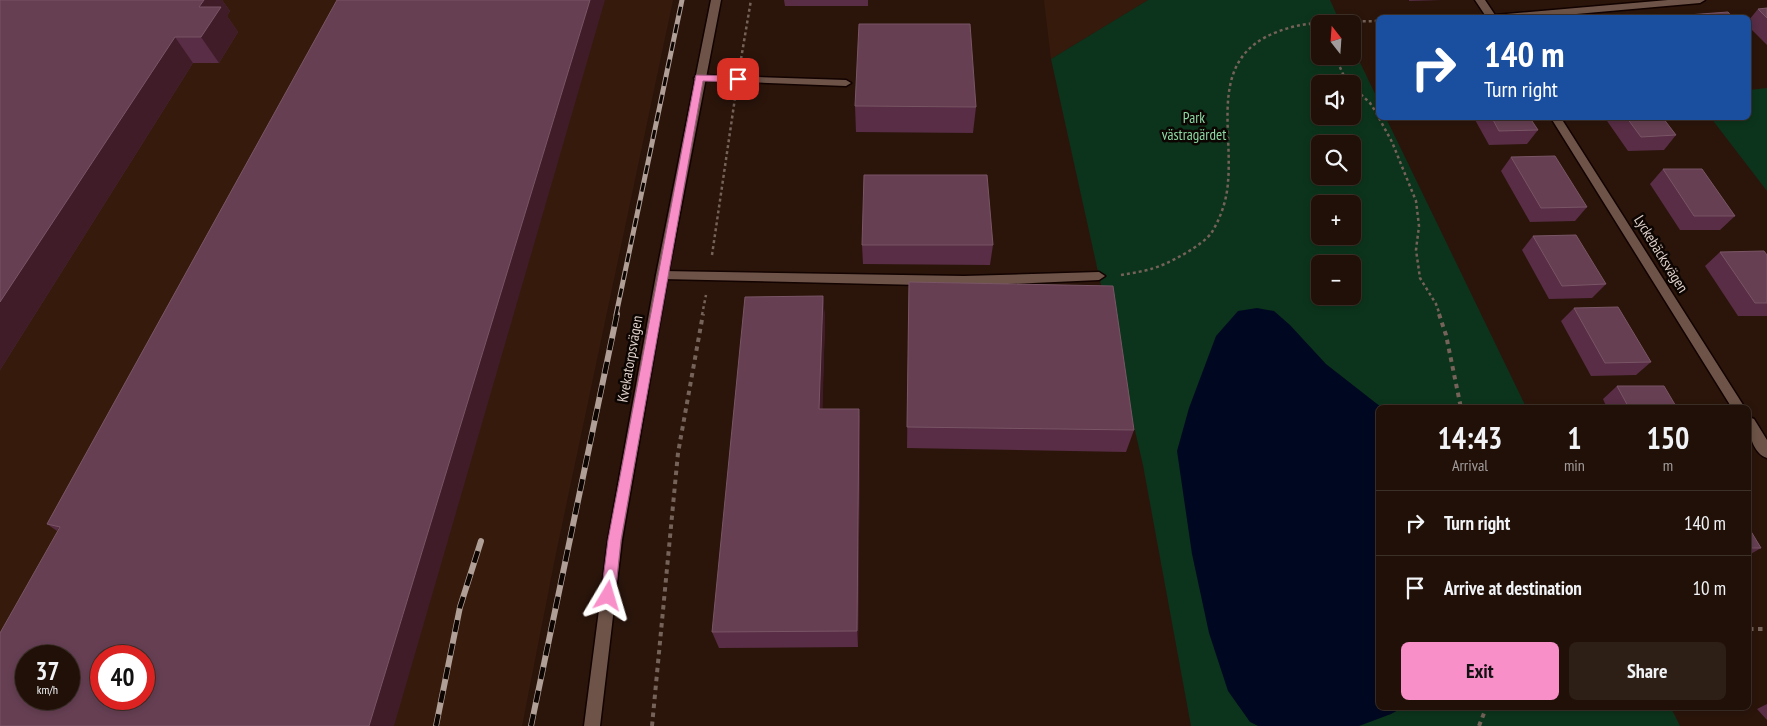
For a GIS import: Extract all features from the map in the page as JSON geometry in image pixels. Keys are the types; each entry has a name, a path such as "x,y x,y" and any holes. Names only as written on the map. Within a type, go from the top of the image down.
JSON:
{"street":[{"name":"Kvekatorpsvägen","path":"592,726 614,540 699,78 716,0"},
{"path":"1480,0 1490,15"},
{"path":"1527,15 1700,0"},
{"path":"699,78 846,83"},
{"name":"Lyckebäcksvägen","path":"1557,120 1737,405"},
{"path":"662,275 964,281 1099,276"},
{"path":"1751,427 1767,452"}],"path":[{"path":"652,726 678,454 710,275 751,0"},
{"path":"1099,276 1122,275 1154,269 1189,250 1211,234 1224,209 1229,186 1226,93 1233,68 1246,50 1265,37 1310,24 1376,21"},
{"path":"1361,94 1376,112"},
{"path":"1381,120 1392,142 1416,201 1419,226 1416,250 1420,278 1436,304 1446,335 1460,405"},
{"path":"1751,629 1767,629"},
{"path":"1479,726 1485,710"}],"shaded area":[{"path":"0,0 673,0 555,558 522,726 0,726"},
{"path":"1044,0 1148,0 1051,59"}],"green space":[{"name":"Park västragärdet","path":"1148,0 1330,0 1337,15 1311,15 1311,65 1361,65 1376,96 1376,120 1387,120 1525,405 1376,405 1376,710 1672,710 1680,726 1191,726 1143,465 1051,59"},
{"path":"1767,88 1767,191 1713,120 1751,120 1751,90"}],"water":[{"path":"1257,308 1274,311 1290,325 1326,364 1378,405 1376,405 1376,710 1398,710 1359,726 1258,726 1250,722 1228,691 1209,633 1192,554 1177,451 1189,408 1216,336 1238,311"}],"building":[{"path":"0,0 204,0 199,7 221,7 201,37 175,37 0,302"},
{"path":"337,0 590,0 369,726 0,726 0,633 60,527 47,524"},
{"path":"1767,8 1767,18 1758,9"},
{"path":"1728,12 1730,15 1688,15"},
{"path":"859,24 970,24 976,107 855,106"},
{"path":"1493,120 1531,120 1538,130 1499,131"},
{"path":"1628,120 1665,120 1676,135 1641,137"},
{"path":"1555,156 1587,207 1541,208 1511,157"},
{"path":"1663,169 1702,169 1735,216 1694,216"},
{"path":"864,175 987,175 993,245 862,245"},
{"path":"1576,235 1606,284 1562,286 1533,236"},
{"path":"1764,251 1767,255 1767,303 1755,303 1720,252"},
{"path":"909,282 1113,286 1134,430 907,427"},
{"path":"823,296 819,409 859,409 857,631 712,632 745,297"},
{"path":"1618,307 1651,362 1605,363 1574,308"},
{"path":"1617,386 1664,386 1675,405 1627,405"},
{"path":"1751,531 1761,548 1751,548"}],"railway":[{"path":"616,315 682,0"},
{"path":"531,726 617,314"},
{"path":"436,726 460,607 481,541"}],"route":[{"path":"608,596 614,540 699,78 738,79"}]}
